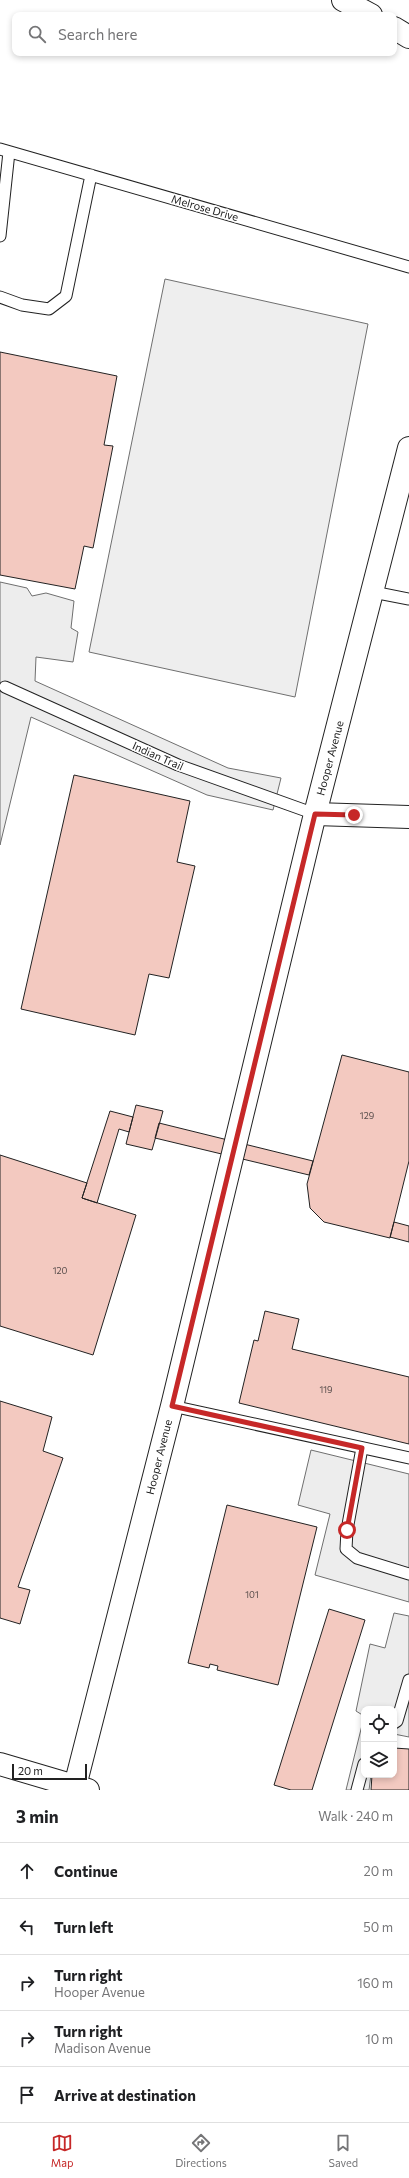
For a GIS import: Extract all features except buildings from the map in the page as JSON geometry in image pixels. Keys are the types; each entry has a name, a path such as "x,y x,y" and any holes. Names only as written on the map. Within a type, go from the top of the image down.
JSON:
{"main road":[{"path":"343,0 365,12"},
{"path":"397,30 409,37"},
{"name":"Hooper Avenue","path":"79,1789 315,814 409,448"},
{"path":"315,814 409,817"},
{"path":"0,1764 79,1789"}],"lane":[{"name":"Melrose Drive","path":"5,151 409,267"},
{"path":"0,236 5,151"},
{"path":"0,296 22,305 49,308 66,296 91,175"},
{"path":"373,592 409,599"},
{"name":"Indian Trail","path":"5,687 178,765 315,814"},
{"path":"172,1406 409,1458"},
{"path":"362,1448 347,1530 346,1549 357,1558 409,1574"},
{"path":"397,1721 409,1680"},
{"path":"357,1790 361,1775"}],"shaded area":[{"path":"165,279 368,324 295,697 89,652"},
{"path":"0,582 27,588 32,596 46,593 74,601 71,628 78,632 73,662 36,657 35,681 228,768 281,778 273,810 207,795 31,717 0,845"},
{"path":"311,1450 409,1474 409,1602 315,1575 330,1514 298,1505"},
{"path":"394,1613 409,1616 409,1737 397,1735 397,1706 361,1706 361,1714 356,1711 370,1644 385,1648"},
{"path":"361,1729 361,1778 371,1778 369,1790 346,1790"}],"route":[{"path":"347,1530 362,1448 172,1406 315,814 354,815"}]}
